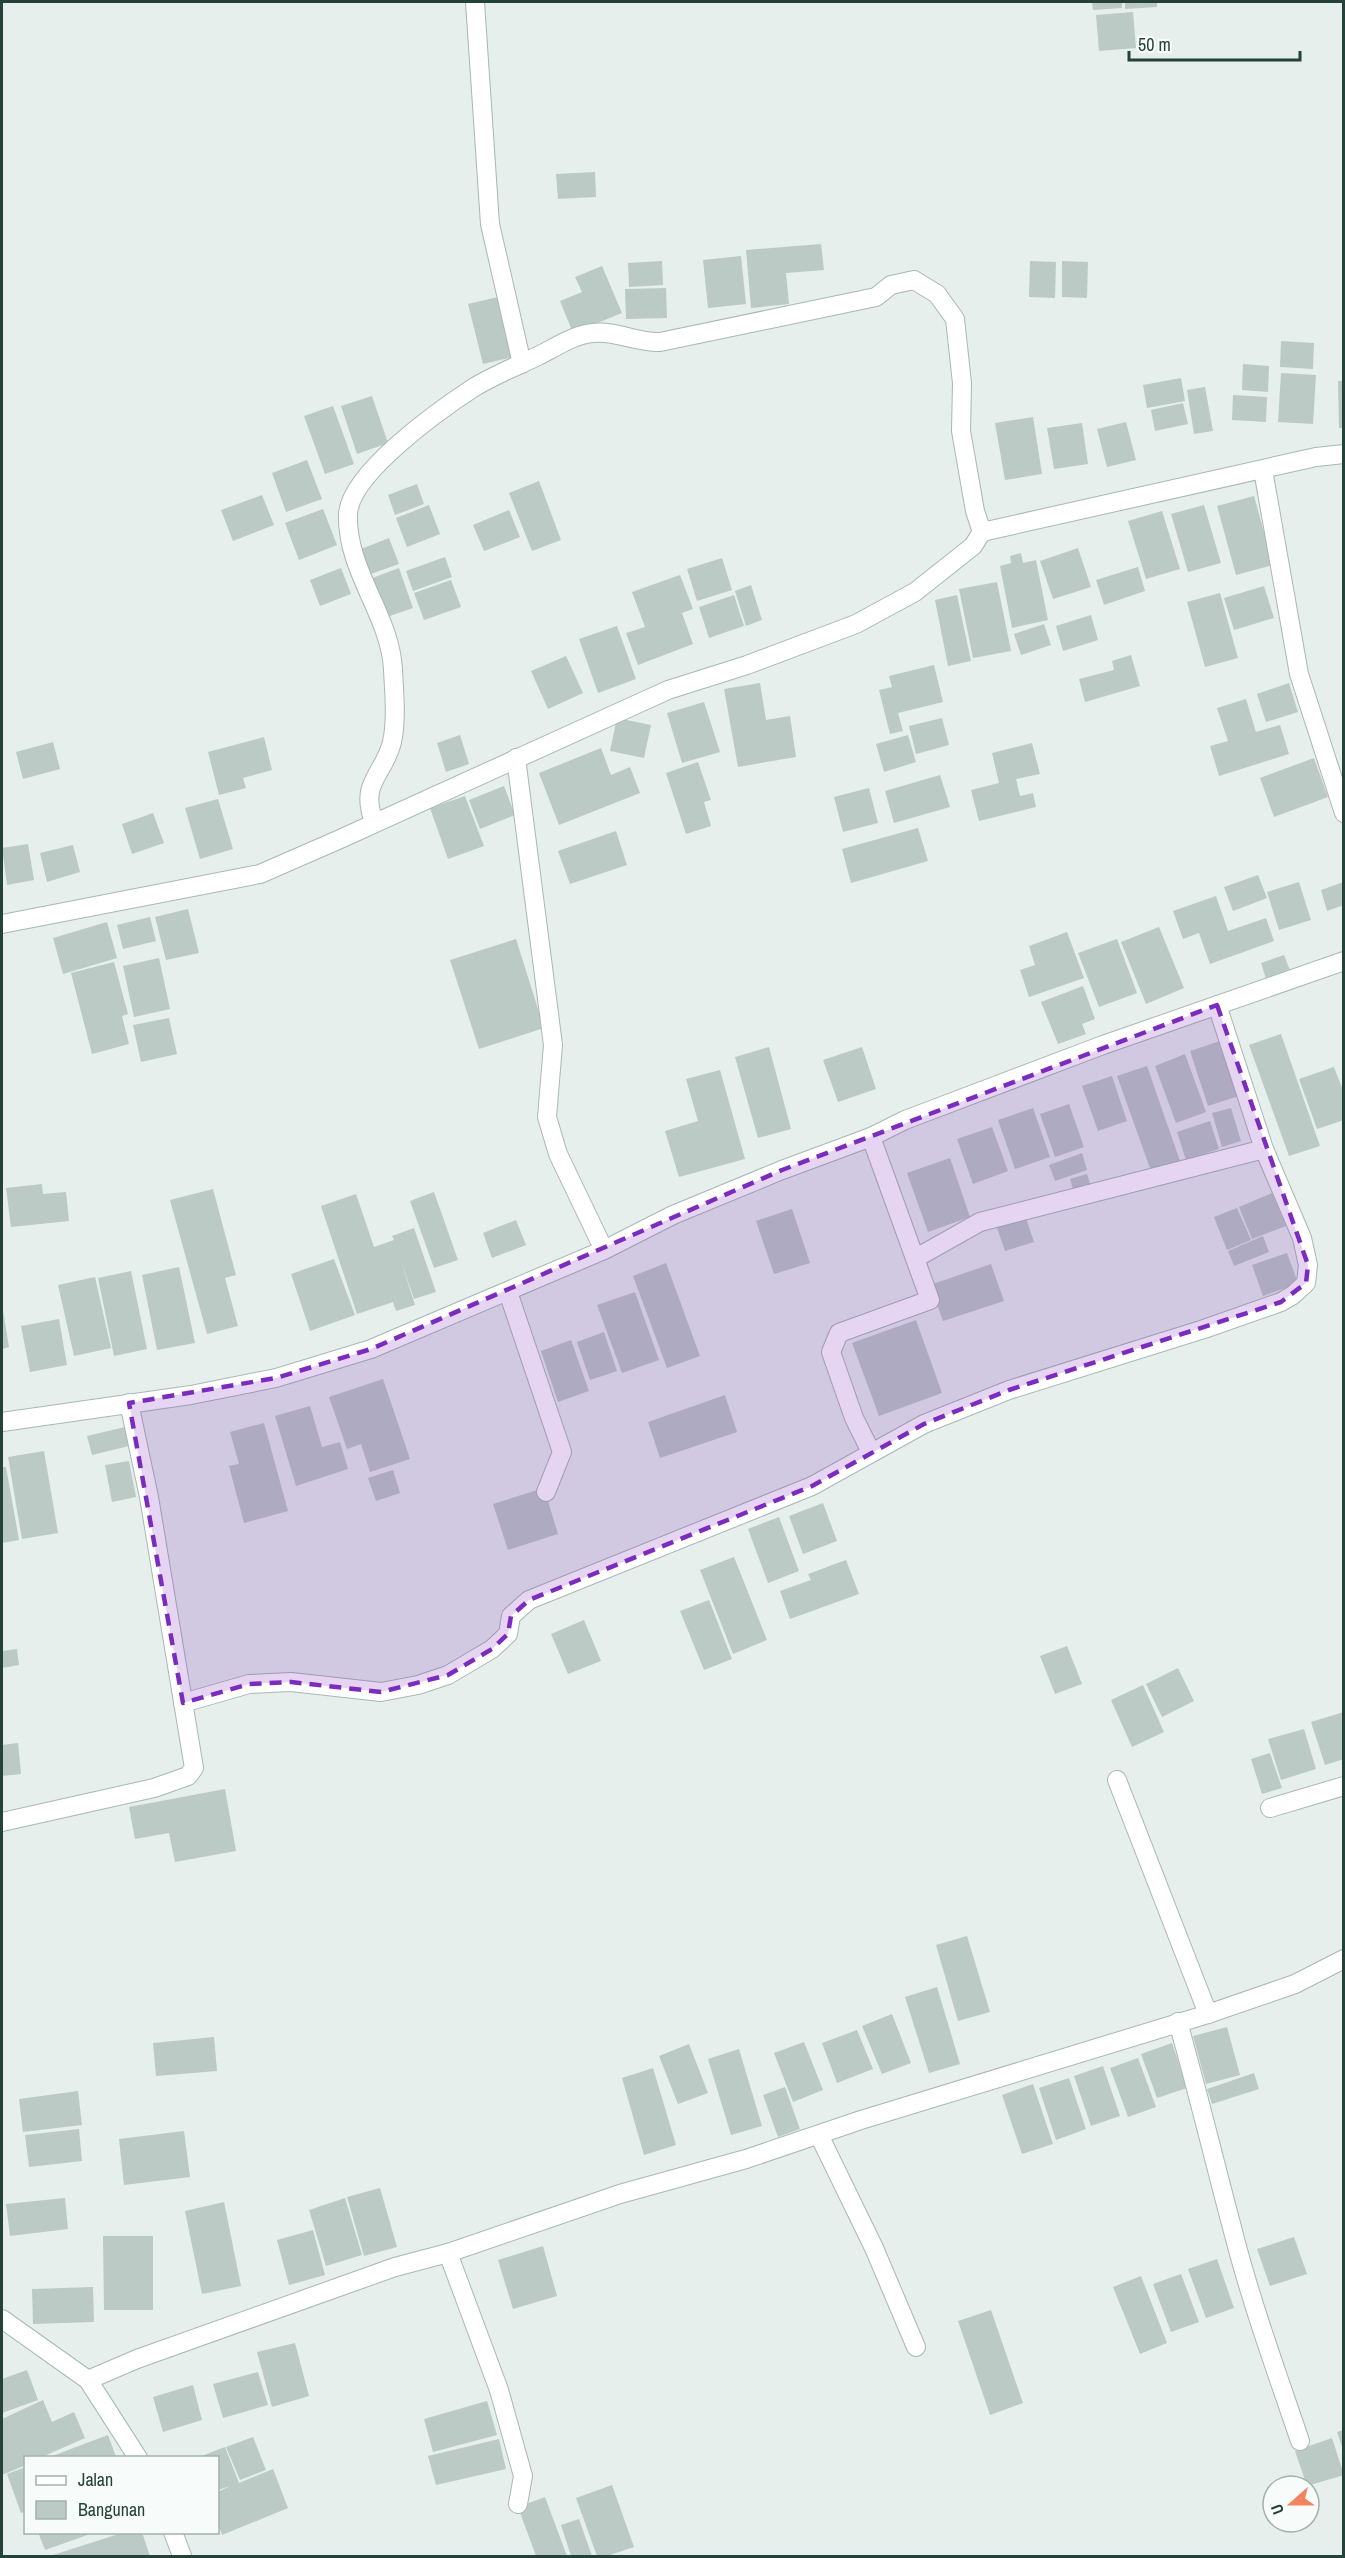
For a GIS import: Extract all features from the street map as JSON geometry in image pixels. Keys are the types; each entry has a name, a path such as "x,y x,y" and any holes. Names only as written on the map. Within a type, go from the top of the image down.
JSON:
{"street":[{"path":"475,2 490,224 522,364"},
{"path":"374,822 369,807 371,785 392,743 394,704 392,652 353,553 348,512 361,481 390,453 474,387 564,343 592,333 646,342 660,342 876,297 891,285 914,280 937,294 955,319 962,383 961,431 975,511 982,532"},
{"path":"2,924 260,874 668,690 747,665 856,624 915,592 973,546 982,532 1316,458 1344,454"},
{"path":"1263,470 1299,674 1344,813"},
{"path":"516,758 553,1045 547,1117 558,1154 604,1250"},
{"path":"2,1422 191,1395 276,1378 371,1349 604,1250 673,1215 782,1170 871,1137 927,1112 1217,1005 1344,961"},
{"path":"183,1703 249,1684 291,1682 381,1692 418,1685 448,1675 492,1649 508,1634 511,1616 529,1600 812,1486 924,1424 1009,1390 1204,1329 1281,1302 1293,1295 1306,1283 1308,1264 1302,1238 1264,1149 1217,1005"},
{"path":"871,1137 930,1300 839,1333 832,1345 831,1352 854,1418 871,1452"},
{"path":"916,1258 980,1222 1264,1149"},
{"path":"508,1292 562,1452 546,1492"},
{"path":"2,1822 154,1788 188,1776 194,1768 149,1497 129,1403"},
{"path":"1117,1780 1208,2014"},
{"path":"1270,1809 1344,1786"},
{"path":"88,2380 137,2359 395,2266 448,2253 620,2194 746,2159 1208,2014 1295,1984 1344,1959"},
{"path":"1178,2022 1213,2147 1234,2236 1300,2441"},
{"path":"819,2135 874,2248 916,2348"},
{"path":"448,2253 505,2411 523,2476 518,2504"},
{"path":"2,2319 88,2380 137,2456"},
{"path":"174,2534 182,2556"}],"highlighted area":[{"path":"1217,1005 1308,1265 1306,1283 1281,1302 1009,1390 924,1424 812,1486 529,1600 511,1616 508,1634 492,1649 448,1675 381,1692 291,1682 249,1684 183,1703 129,1403 276,1378 371,1349 782,1170"}],"building":[{"path":"1092,2 1122,2 1122,8 1093,10"},
{"path":"1125,2 1157,2 1157,7 1125,9"},
{"path":"1133,12 1136,48 1099,51 1096,15"},
{"path":"595,172 596,197 558,199 556,174"},
{"path":"821,244 824,270 786,273 789,304 751,308 746,250"},
{"path":"741,256 746,304 708,308 703,260"},
{"path":"662,261 663,285 629,287 628,263"},
{"path":"1030,261 1056,262 1055,298 1029,297"},
{"path":"1062,261 1088,262 1087,298 1062,297"},
{"path":"602,266 622,313 573,333 560,301 582,292 575,277"},
{"path":"666,288 667,318 626,319 625,289"},
{"path":"498,297 513,357 483,364 468,304"},
{"path":"1281,341 1314,343 1313,369 1280,367"},
{"path":"1243,364 1269,366 1268,392 1242,390"},
{"path":"1281,373 1316,375 1313,424 1278,422"},
{"path":"1181,378 1185,401 1147,408 1143,385"},
{"path":"1338,381 1344,381 1344,428 1339,428"},
{"path":"1205,387 1213,431 1194,434 1187,390"},
{"path":"1233,395 1267,397 1266,422 1232,420"},
{"path":"372,396 388,443 357,454 341,406"},
{"path":"1183,403 1188,424 1155,431 1151,410"},
{"path":"333,406 354,464 325,474 304,416"},
{"path":"1033,417 1042,474 1005,480 995,423"},
{"path":"1126,422 1136,460 1107,467 1097,429"},
{"path":"1082,423 1088,464 1054,469 1047,428"},
{"path":"307,460 322,499 286,512 272,473"},
{"path":"539,481 561,540 532,551 509,493"},
{"path":"417,484 424,504 395,515 388,495"},
{"path":"262,495 274,525 233,541 221,510"},
{"path":"1254,496 1273,565 1236,575 1217,506"},
{"path":"429,505 440,534 407,547 396,518"},
{"path":"1204,505 1221,563 1188,572 1171,514"},
{"path":"323,509 337,545 299,560 285,523"},
{"path":"509,510 520,537 484,551 473,525"},
{"path":"1162,511 1180,569 1146,579 1128,521"},
{"path":"389,538 399,564 365,576 356,551"},
{"path":"1078,548 1091,587 1053,599 1040,561"},
{"path":"1021,553 1023,563 1036,560 1048,620 1012,628 1000,566 1011,563 1010,556"},
{"path":"445,557 452,577 413,591 406,571"},
{"path":"722,558 732,590 697,601 687,569"},
{"path":"1138,567 1145,591 1104,605 1096,580"},
{"path":"341,568 351,594 320,606 310,580"},
{"path":"399,568 413,608 381,619 367,580"},
{"path":"680,575 693,609 682,613 693,644 638,665 626,633 645,627 632,592"},
{"path":"451,580 461,607 424,620 414,593"},
{"path":"997,582 1011,651 973,658 959,589"},
{"path":"751,585 762,620 746,626 735,591"},
{"path":"1264,586 1274,618 1234,630 1224,598"},
{"path":"1220,593 1238,658 1205,667 1187,602"},
{"path":"734,595 744,626 709,638 699,607"},
{"path":"957,595 971,661 948,666 935,600"},
{"path":"1091,615 1098,640 1063,651 1056,626"},
{"path":"1044,624 1051,645 1021,655 1014,634"},
{"path":"617,626 636,679 598,693 579,639"},
{"path":"1131,655 1140,686 1085,702 1079,679 1114,670 1112,661"},
{"path":"566,656 583,693 548,709 531,671"},
{"path":"934,665 943,702 898,713 903,731 890,734 879,690 892,687 889,676"},
{"path":"760,683 766,720 790,716 796,757 738,767 724,689"},
{"path":"1289,683 1298,712 1266,722 1257,694"},
{"path":"1246,699 1256,732 1280,725 1289,754 1219,776 1210,746 1228,741 1217,708"},
{"path":"704,702 720,752 682,763 667,713"},
{"path":"617,718 651,725 644,758 610,751"},
{"path":"942,718 949,745 916,754 909,726"},
{"path":"460,735 469,764 446,772 437,743"},
{"path":"908,735 916,762 884,772 876,744"},
{"path":"264,737 272,770 243,778 246,788 219,795 208,752"},
{"path":"53,742 60,769 23,779 16,752"},
{"path":"1032,743 1040,774 1016,779 1020,796 1033,793 1036,807 979,821 971,790 999,783 992,753"},
{"path":"601,748 611,775 630,767 640,793 559,825 539,773"},
{"path":"1314,758 1328,797 1274,817 1260,778"},
{"path":"698,762 711,800 704,802 711,826 686,834 666,773"},
{"path":"940,775 950,807 894,823 885,791"},
{"path":"504,786 515,815 480,829 469,800"},
{"path":"869,788 878,823 843,832 834,797"},
{"path":"465,796 484,846 448,859 430,808"},
{"path":"218,799 233,849 200,859 185,808"},
{"path":"153,813 164,843 132,854 122,824"},
{"path":"918,828 928,861 851,883 842,849"},
{"path":"616,831 627,865 570,884 558,851"},
{"path":"28,844 34,880 7,885 2,848"},
{"path":"73,845 80,872 47,882 40,853"},
{"path":"1258,875 1267,898 1233,911 1224,887"},
{"path":"1299,882 1311,920 1279,930 1267,892"},
{"path":"1344,882 1344,905 1327,911 1321,890"},
{"path":"1216,896 1228,931 1266,918 1274,941 1210,964 1199,933 1183,939 1173,911"},
{"path":"188,909 199,953 166,960 155,917"},
{"path":"150,917 156,941 123,949 117,925"},
{"path":"107,922 117,958 63,974 53,938"},
{"path":"1159,927 1184,988 1146,1004 1121,942"},
{"path":"1067,932 1084,978 1029,997 1020,970 1035,965 1029,946"},
{"path":"516,939 544,1028 479,1049 450,960"},
{"path":"1117,939 1137,993 1099,1007 1078,953"},
{"path":"1284,955 1291,973 1267,982 1261,963"},
{"path":"159,958 170,1009 134,1017 123,966"},
{"path":"114,962 128,1014 122,1016 129,1044 92,1054 71,973"},
{"path":"1083,986 1095,1019 1082,1024 1086,1034 1058,1044 1041,1002"},
{"path":"169,1018 177,1054 141,1062 133,1025"},
{"path":"1281,1034 1320,1146 1289,1156 1249,1045"},
{"path":"1220,1041 1239,1096 1208,1106 1190,1051"},
{"path":"769,1047 791,1129 758,1138 735,1057"},
{"path":"862,1047 876,1089 838,1102 823,1060"},
{"path":"1185,1054 1206,1112 1176,1123 1155,1066"},
{"path":"1147,1066 1180,1161 1151,1171 1117,1076"},
{"path":"1334,1067 1344,1093 1344,1120 1317,1129 1299,1079"},
{"path":"720,1070 745,1159 679,1177 665,1131 698,1121 686,1079"},
{"path":"1112,1076 1127,1121 1098,1131 1082,1086"},
{"path":"1069,1104 1084,1147 1055,1157 1040,1114"},
{"path":"1033,1108 1050,1157 1015,1169 998,1120"},
{"path":"1231,1108 1241,1141 1222,1147 1212,1113"},
{"path":"1210,1121 1219,1149 1186,1160 1177,1132"},
{"path":"992,1127 1008,1171 973,1184 957,1139"},
{"path":"1082,1153 1087,1170 1055,1181 1049,1165"},
{"path":"950,1158 970,1217 928,1232 907,1173"},
{"path":"1087,1174 1092,1190 1075,1196 1070,1179"},
{"path":"42,1184 43,1194 66,1192 69,1221 11,1227 6,1188"},
{"path":"213,1189 236,1275 225,1278 238,1326 207,1334 170,1200"},
{"path":"434,1192 458,1260 434,1268 410,1201"},
{"path":"1272,1193 1286,1226 1252,1239 1239,1207"},
{"path":"356,1194 374,1247 394,1240 392,1236 414,1228 436,1292 414,1299 401,1261 415,1305 396,1311 393,1302 357,1314 321,1206"},
{"path":"1237,1208 1251,1240 1227,1250 1214,1217"},
{"path":"792,1209 810,1263 774,1274 756,1221"},
{"path":"1024,1212 1034,1242 1005,1251 995,1222"},
{"path":"516,1220 526,1245 492,1258 483,1233"},
{"path":"1263,1236 1269,1252 1234,1266 1228,1251"},
{"path":"1287,1253 1298,1283 1263,1296 1252,1265"},
{"path":"334,1259 355,1315 310,1331 291,1274"},
{"path":"666,1263 700,1356 667,1368 633,1276"},
{"path":"991,1264 1004,1301 943,1321 930,1285"},
{"path":"179,1267 195,1343 157,1350 142,1275"},
{"path":"131,1271 147,1349 114,1356 98,1278"},
{"path":"95,1277 111,1348 74,1356 58,1285"},
{"path":"635,1292 659,1360 622,1373 597,1305"},
{"path":"2,1304 9,1347 2,1349"},
{"path":"59,1319 67,1365 30,1372 21,1326"},
{"path":"916,1320 942,1393 879,1416 852,1343"},
{"path":"604,1332 617,1371 590,1380 577,1342"},
{"path":"571,1340 589,1391 558,1402 541,1351"},
{"path":"383,1379 410,1459 370,1472 361,1444 347,1449 329,1397"},
{"path":"725,1395 737,1432 660,1458 648,1422"},
{"path":"310,1406 322,1447 340,1442 348,1469 296,1486 275,1416"},
{"path":"264,1423 288,1511 244,1523 229,1466 239,1464 230,1432"},
{"path":"125,1427 129,1446 92,1455 87,1436"},
{"path":"44,1451 58,1533 22,1539 8,1457"},
{"path":"129,1461 136,1497 112,1502 105,1465"},
{"path":"2,1467 6,1467 19,1540 2,1543"},
{"path":"393,1470 400,1493 376,1501 368,1478"},
{"path":"544,1488 558,1534 508,1550 493,1504"},
{"path":"823,1503 837,1541 803,1554 789,1516"},
{"path":"779,1517 799,1571 768,1583 748,1529"},
{"path":"734,1557 767,1640 733,1654 700,1570"},
{"path":"846,1560 859,1594 790,1619 780,1591 811,1580 808,1574"},
{"path":"709,1600 732,1659 704,1670 680,1611"},
{"path":"584,1620 601,1661 568,1674 551,1634"},
{"path":"1067,1646 1082,1684 1055,1694 1040,1656"},
{"path":"17,1649 19,1665 2,1668 2,1651"},
{"path":"1178,1668 1194,1701 1162,1717 1146,1684"},
{"path":"1143,1685 1164,1732 1132,1747 1111,1700"},
{"path":"1344,1712 1344,1759 1325,1765 1311,1722"},
{"path":"1304,1729 1316,1769 1281,1780 1268,1739"},
{"path":"18,1743 21,1774 2,1776 2,1745"},
{"path":"1270,1753 1282,1788 1262,1794 1251,1759"},
{"path":"225,1789 236,1851 175,1862 169,1833 135,1839 129,1807"},
{"path":"967,1936 990,2012 958,2021 936,1945"},
{"path":"937,1987 960,2064 929,2073 905,1997"},
{"path":"892,2014 911,2063 882,2074 862,2026"},
{"path":"1227,2027 1240,2075 1206,2084 1193,2036"},
{"path":"857,2030 873,2069 837,2083 822,2043"},
{"path":"214,2037 217,2071 156,2076 153,2043"},
{"path":"804,2042 823,2090 793,2102 774,2053"},
{"path":"1172,2043 1187,2088 1157,2098 1141,2054"},
{"path":"689,2044 708,2093 678,2104 659,2056"},
{"path":"739,2049 762,2126 731,2135 708,2059"},
{"path":"1138,2058 1156,2107 1128,2117 1110,2068"},
{"path":"1103,2066 1120,2116 1091,2126 1074,2076"},
{"path":"653,2068 676,2145 644,2155 622,2078"},
{"path":"1254,2073 1259,2089 1212,2104 1207,2089"},
{"path":"1069,2078 1086,2129 1056,2140 1039,2088"},
{"path":"1033,2084 1053,2144 1022,2154 1002,2095"},
{"path":"785,2087 800,2129 778,2137 763,2095"},
{"path":"78,2091 82,2125 23,2132 19,2099"},
{"path":"79,2129 82,2161 29,2167 25,2135"},
{"path":"184,2131 190,2177 124,2185 119,2139"},
{"path":"380,2188 397,2247 364,2256 347,2197"},
{"path":"65,2198 68,2229 10,2236 6,2204"},
{"path":"345,2198 362,2255 326,2266 309,2210"},
{"path":"224,2202 241,2286 202,2294 185,2211"},
{"path":"313,2230 325,2275 289,2285 277,2240"},
{"path":"103,2236 153,2236 153,2310 104,2310"},
{"path":"1294,2237 1307,2274 1270,2286 1257,2249"},
{"path":"543,2246 557,2296 513,2309 498,2260"},
{"path":"1217,2259 1234,2308 1206,2318 1188,2269"},
{"path":"1181,2274 1199,2322 1171,2332 1153,2284"},
{"path":"1141,2276 1167,2343 1140,2354 1113,2287"},
{"path":"93,2287 94,2322 33,2324 32,2289"},
{"path":"991,2310 1023,2403 990,2415 958,2321"},
{"path":"295,2343 309,2396 272,2407 257,2352"},
{"path":"27,2370 38,2400 2,2413 2,2379"},
{"path":"258,2372 268,2405 223,2418 213,2384"},
{"path":"193,2385 202,2420 163,2432 153,2397"},
{"path":"43,2400 52,2422 74,2412 85,2438 44,2456 24,2456 24,2466 2,2475 2,2419"},
{"path":"487,2401 497,2435 433,2452 424,2419"},
{"path":"1344,2430 1344,2450 1343,2450 1337,2432"},
{"path":"108,2435 116,2456 53,2456"},
{"path":"253,2437 266,2470 240,2480 226,2447"},
{"path":"1332,2438 1344,2475 1321,2482 1321,2474 1303,2474 1295,2451"},
{"path":"499,2439 506,2469 436,2485 428,2456"},
{"path":"225,2447 239,2483 273,2469 288,2508 222,2535 219,2527 219,2492 230,2486 219,2490 219,2456 202,2456"},
{"path":"24,2468 24,2512 21,2513 7,2474"},
{"path":"612,2485 634,2547 607,2556 597,2556 576,2498"},
{"path":"545,2497 567,2556 536,2556 518,2507"},
{"path":"579,2519 592,2556 571,2556 561,2525"},
{"path":"39,2534 90,2534 45,2550"},
{"path":"119,2534 143,2534 150,2556 50,2556"}]}
